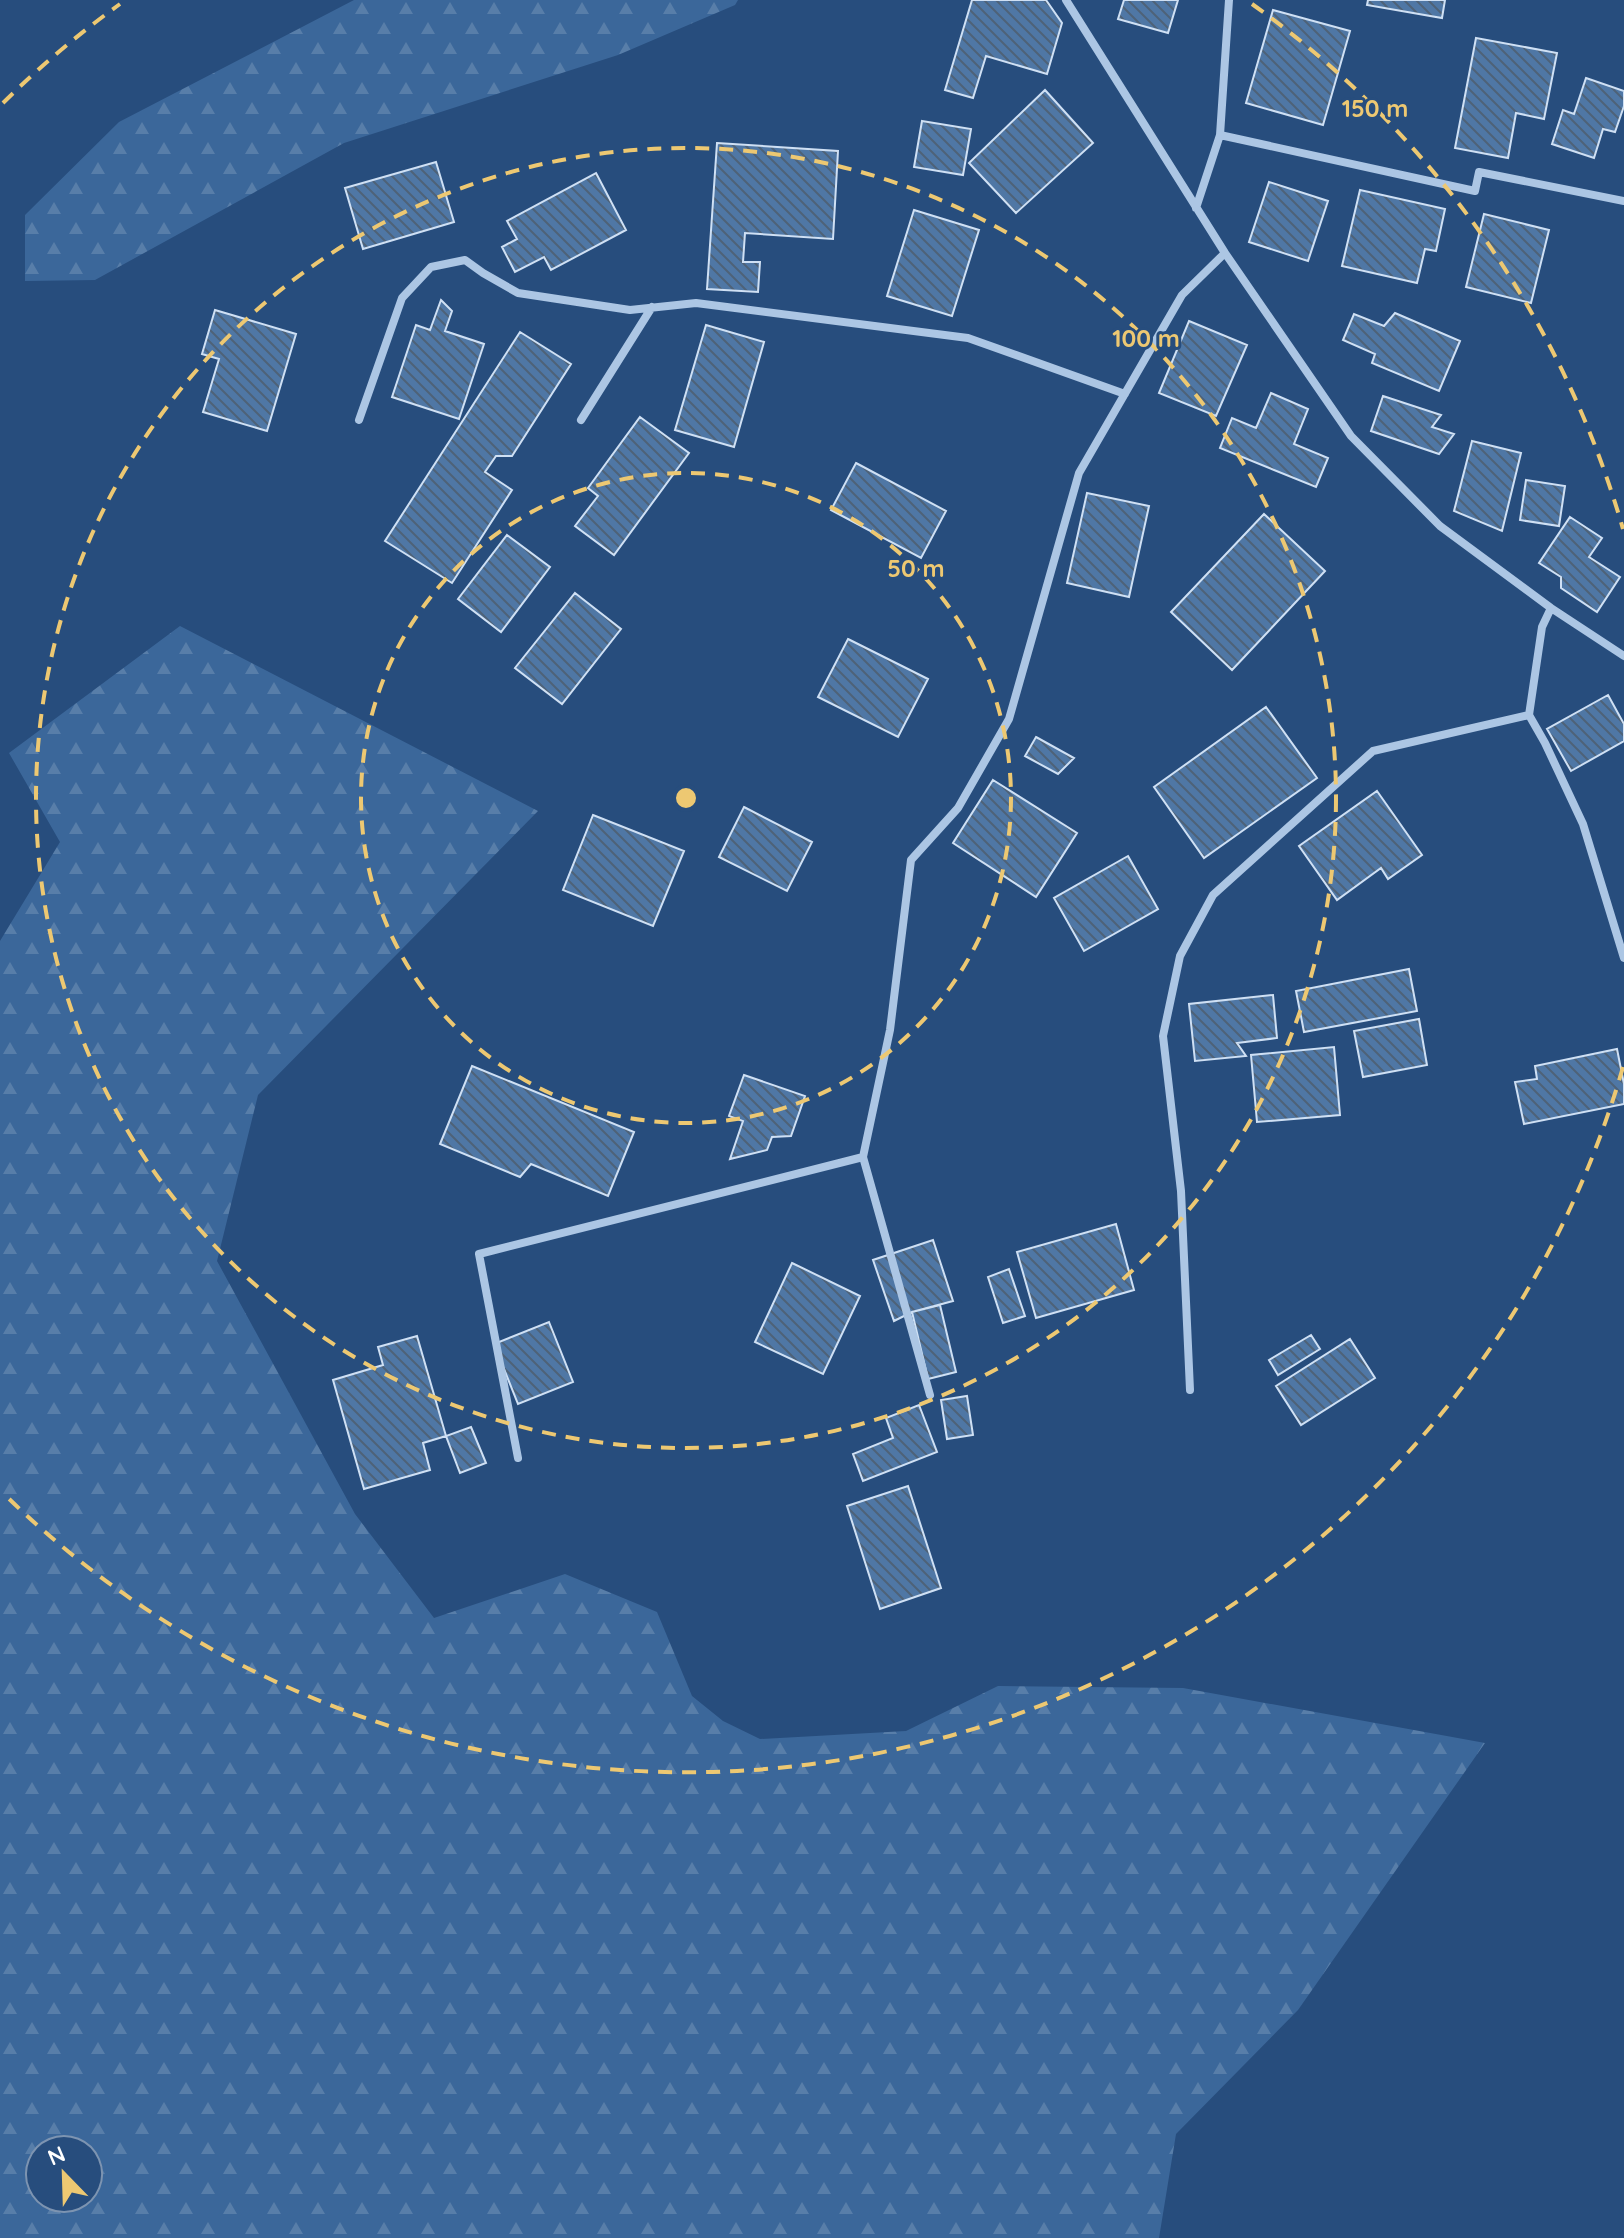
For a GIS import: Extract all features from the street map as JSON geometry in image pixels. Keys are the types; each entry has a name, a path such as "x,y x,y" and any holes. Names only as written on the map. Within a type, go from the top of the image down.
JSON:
{"street":[{"path":"1066,0 1225,253 1351,436 1440,526 1551,608 1624,656"},
{"path":"1196,208 1220,135 1229,0"},
{"path":"1220,135 1475,191 1479,172 1624,201"},
{"path":"930,1395 863,1157 890,1030 911,860 958,808 1009,719 1079,473 1182,295 1225,253"},
{"path":"359,420 402,298 431,267 465,260 518,293 630,310 696,303 968,338 1125,394"},
{"path":"581,420 652,307"},
{"path":"1551,608 1542,627 1529,715 1583,824 1624,958"},
{"path":"1190,1390 1181,1191 1163,1036 1180,956 1213,895 1373,751 1529,715"},
{"path":"518,1458 479,1254 863,1157"}],"green space":[{"path":"354,0 738,0 735,5 618,55 344,143 95,280 25,281 25,215 119,122"},
{"path":"180,626 538,811 258,1095 217,1261 355,1514 434,1618 565,1574 657,1612 692,1696 723,1721 760,1739 906,1731 998,1686 1183,1688 1485,1743 1298,2010 1176,2134 1159,2238 0,2238 0,941 60,842 9,753"}],"building":[{"path":"972,0 1046,0 1062,23 1047,74 986,56 973,98 945,90"},
{"path":"1124,0 1178,0 1168,33 1118,19"},
{"path":"1368,0 1445,0 1442,18 1367,5"},
{"path":"1273,10 1350,31 1323,125 1246,103"},
{"path":"1476,38 1557,53 1544,119 1516,113 1508,158 1455,148"},
{"path":"1586,78 1624,91 1624,106 1615,132 1603,129 1594,158 1552,144 1563,110 1574,114"},
{"path":"1045,90 1093,143 1016,213 969,163"},
{"path":"922,121 971,129 963,175 914,167"},
{"path":"717,143 838,151 833,239 745,233 743,262 760,262 758,292 707,289"},
{"path":"436,162 454,222 363,249 345,188"},
{"path":"596,173 626,230 551,270 544,257 515,272 502,247 517,239 507,221"},
{"path":"1269,182 1328,201 1308,261 1249,242"},
{"path":"1360,190 1445,209 1436,251 1425,249 1417,283 1342,266"},
{"path":"914,210 979,230 952,316 887,296"},
{"path":"1484,214 1549,230 1531,303 1466,287"},
{"path":"441,300 452,311 445,331 484,344 459,419 392,397 416,325 430,330"},
{"path":"215,310 296,334 267,431 203,412 219,359 202,354"},
{"path":"1395,313 1460,341 1439,391 1372,363 1375,354 1343,340 1354,314 1384,326"},
{"path":"1189,321 1247,345 1216,416 1159,393"},
{"path":"706,325 764,342 734,447 675,430"},
{"path":"520,332 571,364 512,456 496,456 485,472 512,490 452,583 385,541"},
{"path":"1271,393 1308,409 1294,444 1328,458 1316,487 1220,448 1232,418 1256,428"},
{"path":"1383,396 1441,415 1432,427 1454,434 1439,454 1371,431"},
{"path":"640,417 689,453 614,555 575,526 598,496 588,488"},
{"path":"1472,441 1521,453 1502,531 1454,511"},
{"path":"856,463 946,511 921,558 831,510"},
{"path":"1526,480 1565,486 1559,526 1520,520"},
{"path":"1087,493 1149,506 1129,597 1067,583"},
{"path":"1264,514 1325,571 1232,670 1171,612"},
{"path":"1570,517 1602,538 1589,557 1620,577 1597,612 1561,588 1561,577 1539,563"},
{"path":"507,535 550,567 501,632 458,599"},
{"path":"575,593 621,629 562,704 515,668"},
{"path":"848,639 928,679 898,737 818,697"},
{"path":"1608,695 1624,724 1624,741 1571,771 1547,729"},
{"path":"1266,707 1317,778 1204,858 1154,787"},
{"path":"1036,737 1074,758 1058,774 1025,756"},
{"path":"993,780 1077,833 1036,897 953,843"},
{"path":"1377,791 1422,855 1388,879 1381,868 1337,900 1299,846"},
{"path":"744,807 812,842 787,891 719,857"},
{"path":"593,815 684,851 653,926 563,890"},
{"path":"1128,856 1158,909 1084,951 1054,898"},
{"path":"1409,969 1417,1011 1304,1032 1296,991"},
{"path":"1273,995 1277,1038 1237,1043 1246,1056 1195,1061 1189,1004"},
{"path":"1419,1019 1427,1065 1363,1077 1354,1031"},
{"path":"1334,1047 1340,1115 1257,1122 1251,1055"},
{"path":"1617,1049 1624,1084 1624,1104 1524,1124 1515,1082 1537,1079 1535,1066"},
{"path":"472,1066 634,1132 608,1196 531,1164 520,1177 440,1144"},
{"path":"744,1075 805,1096 791,1136 772,1137 767,1150 730,1159 743,1121 729,1116"},
{"path":"1116,1224 1134,1290 1036,1318 1017,1252"},
{"path":"933,1240 953,1301 912,1312 894,1321 873,1260"},
{"path":"792,1263 860,1296 823,1374 755,1342"},
{"path":"1009,1269 1025,1316 1003,1323 988,1277"},
{"path":"940,1305 956,1372 928,1379 912,1312"},
{"path":"549,1322 573,1382 518,1404 494,1344"},
{"path":"1311,1335 1320,1349 1278,1375 1269,1360"},
{"path":"417,1336 446,1436 423,1443 430,1470 364,1489 333,1380 383,1365 378,1347"},
{"path":"1350,1339 1375,1378 1301,1425 1276,1386"},
{"path":"967,1396 973,1435 947,1439 941,1400"},
{"path":"919,1405 937,1452 863,1481 853,1454 893,1438 886,1418"},
{"path":"471,1427 486,1463 460,1473 446,1436"},
{"path":"908,1486 941,1588 880,1609 847,1506"}]}
